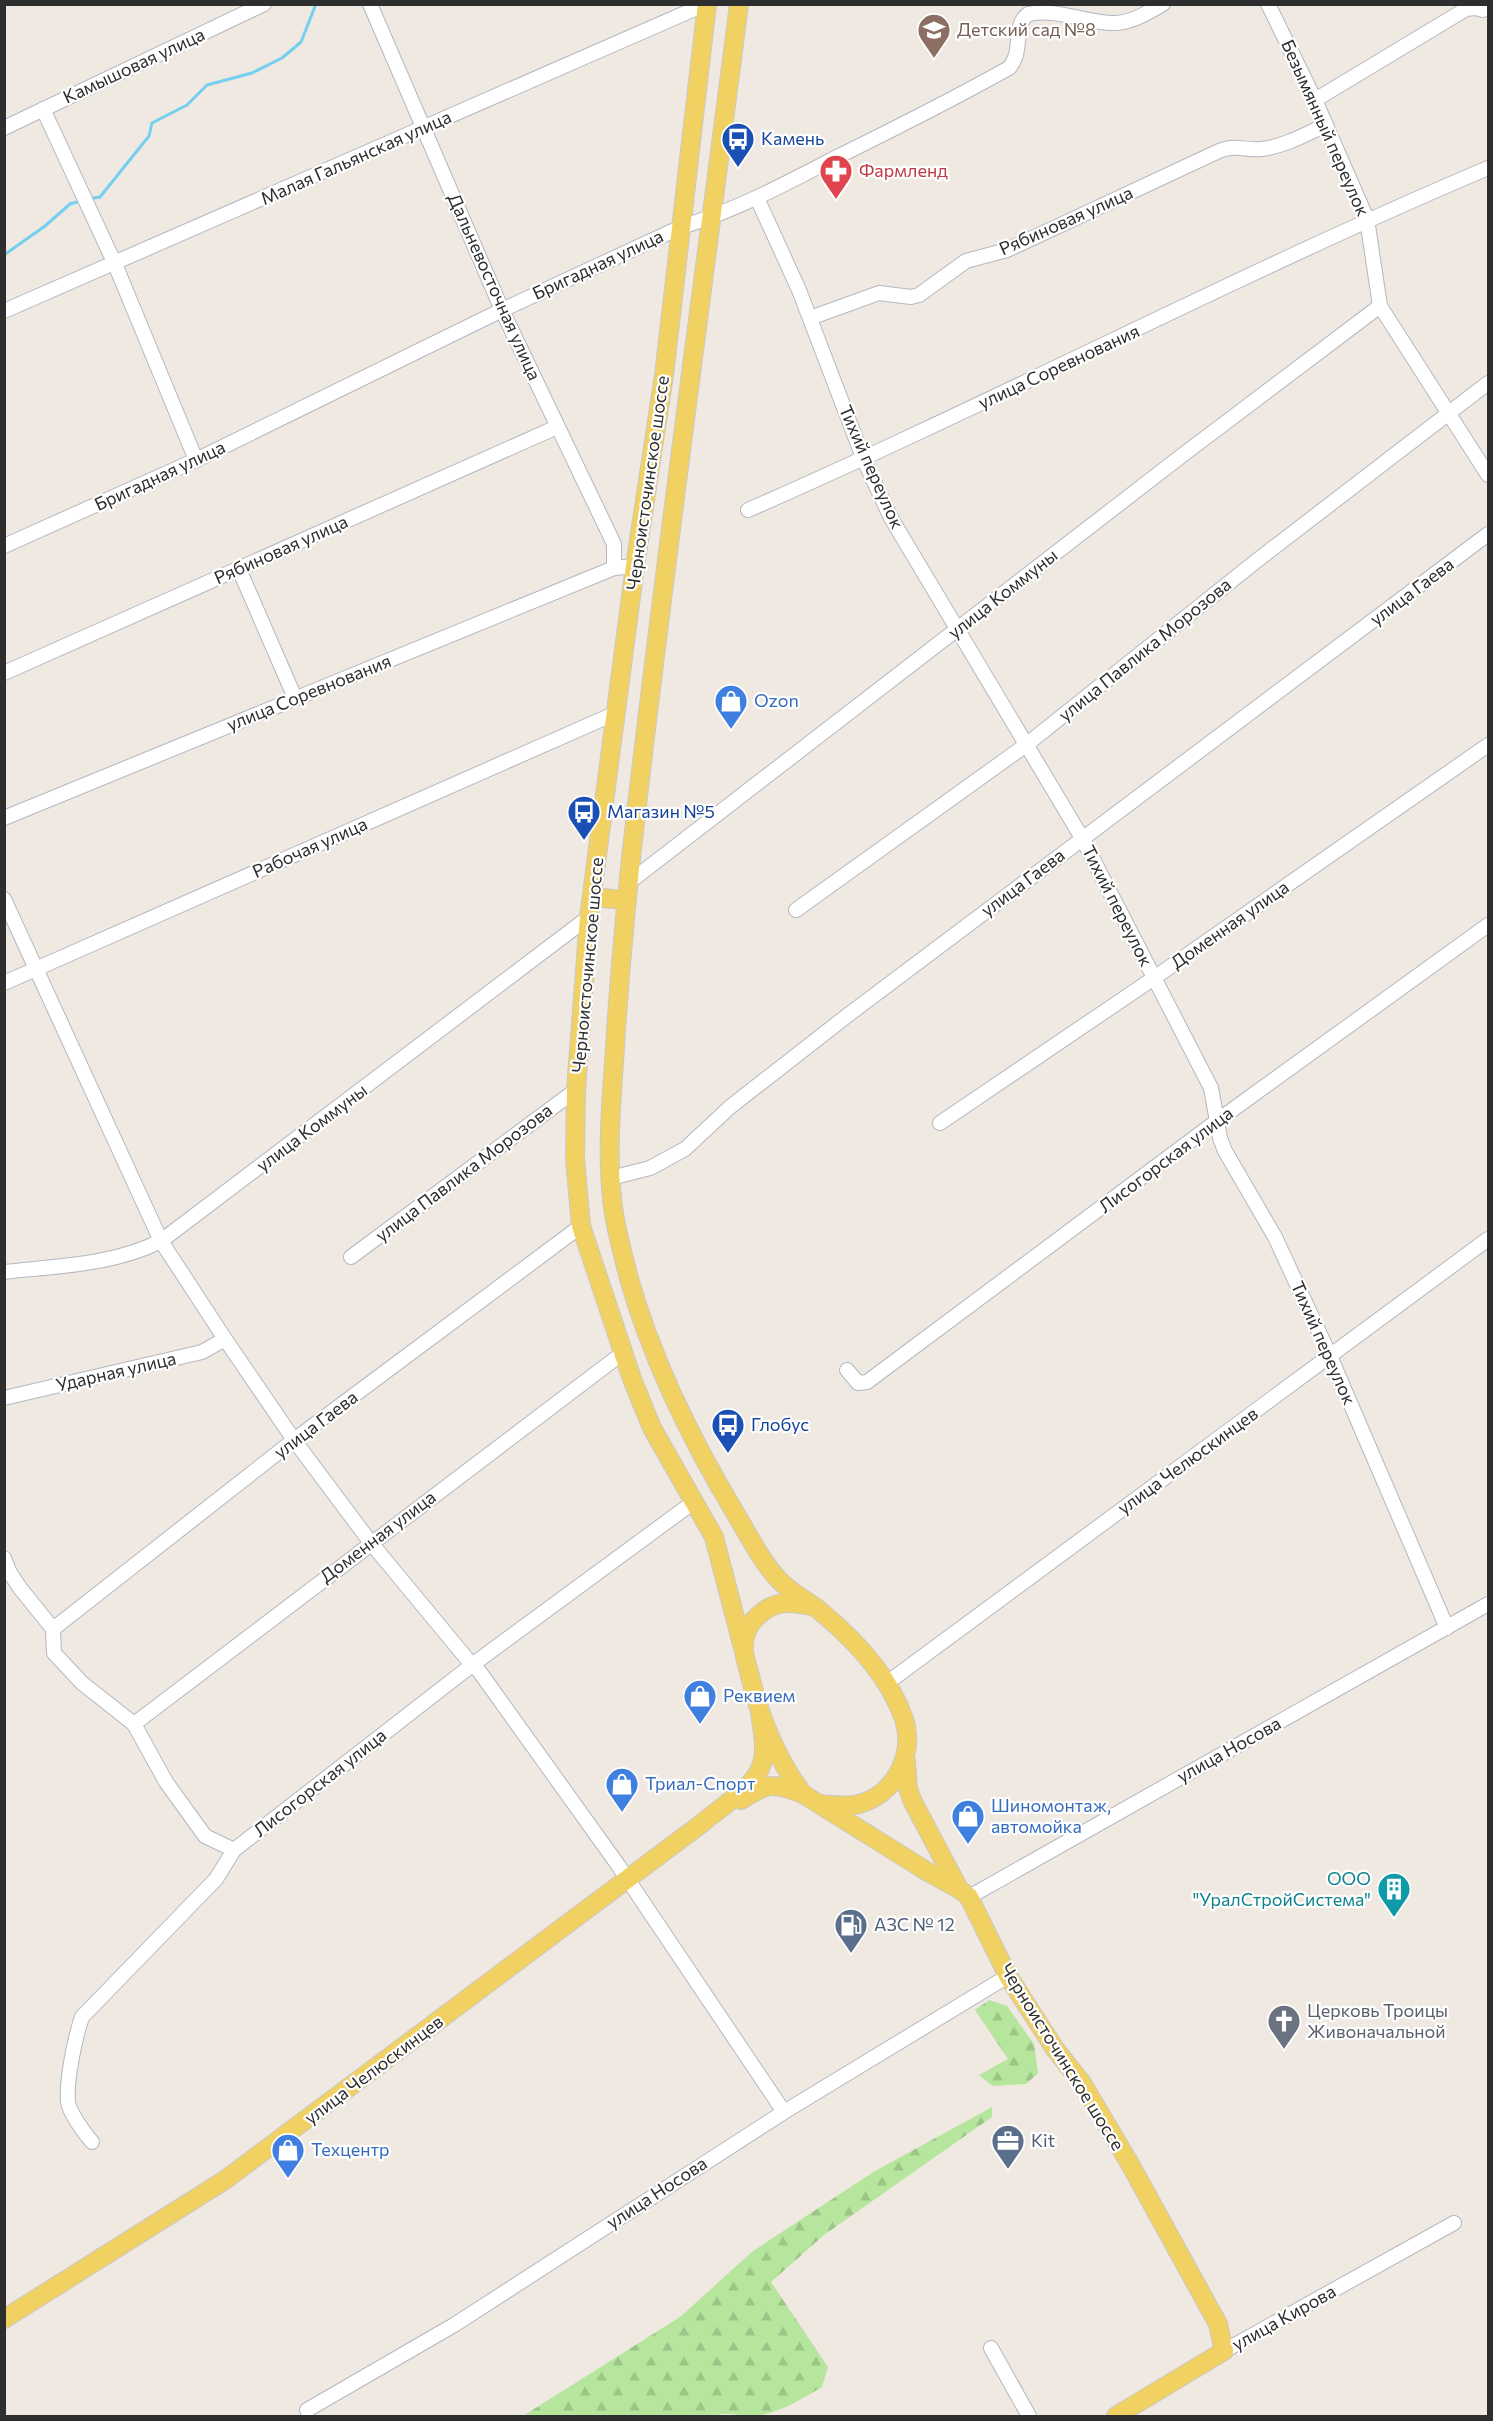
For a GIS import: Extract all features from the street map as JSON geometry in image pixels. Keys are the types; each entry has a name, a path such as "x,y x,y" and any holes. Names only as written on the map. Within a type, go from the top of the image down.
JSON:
{"main road":[{"name":"Черноисточинское шоссе","path":"707,4 664,375 635,566 589,917 576,1090 575,1158 581,1226 632,1379 652,1428 714,1537 743,1648"},
{"name":"Черноисточинское шоссе","path":"739,4 664,572 626,892 611,1122 611,1178 615,1219 629,1278 681,1418 761,1555 781,1582 816,1607"},
{"path":"592,897 626,892"},
{"path":"820,1804 846,1806 871,1799 890,1784 906,1762 908,1740 905,1723 887,1683 842,1630 816,1607 791,1602 777,1603 757,1617 746,1632 743,1648 760,1712 790,1776 803,1794 964,1893"},
{"name":"улица Челюскинцев","path":"4,2319 225,2180 701,1824 752,1781 761,1768 764,1745 760,1712"},
{"name":"Черноисточинское шоссе","path":"906,1762 908,1789 913,1802 1008,1976 1055,2049 1082,2083 1130,2164 1218,2324 1224,2351"},
{"name":"улица Челюскинцев","path":"701,1824 759,1788 776,1785 803,1794"},
{"name":"улица Кирова","path":"1116,2416 1224,2351"}],"street":[{"name":"Камышовая улица","path":"4,128 264,4"},
{"name":"Дальневосточная улица","path":"369,4 502,310 614,544 614,568"},
{"name":"Малая Гальянская улица","path":"4,311 707,4"},
{"name":"Бригадная улица","path":"4,546 196,460 502,310 681,227 757,198 1009,68 1017,56 1022,20 1028,14 1047,13 1111,23 1133,19 1163,4"},
{"name":"Безымянный переулок","path":"1268,4 1315,100 1367,219 1380,306 1488,475"},
{"path":"1315,100 1466,9 1483,10"},
{"path":"43,109 115,264 196,460"},
{"name":"Рябиновая улица","path":"810,318 879,293 911,297 919,295 966,261 1007,250 1230,146 1255,149 1281,145 1326,125"},
{"name":"улица Соревнования","path":"748,510 864,460 1367,219 1488,168"},
{"name":"Тихий переулок","path":"757,198 799,290 864,460 891,518 1082,838 1211,1088 1225,1151 1275,1237 1330,1356 1447,1628"},
{"name":"улица Коммуны","path":"626,892 958,629 1380,306"},
{"name":"улица Павлика Морозова","path":"796,910 1026,745 1256,561 1488,383"},
{"name":"Рябиновая улица","path":"4,673 557,427"},
{"name":"улица Гаева","path":"611,1178 650,1168 686,1149 730,1107 1082,838 1488,534"},
{"name":"улица Соревнования","path":"4,818 614,568 635,566"},
{"path":"239,569 295,698"},
{"name":"Рабочая улица","path":"4,983 616,713"},
{"name":"Доменная улица","path":"940,1123 1154,978 1488,745"},
{"path":"4,899 162,1241 225,1339 294,1440 371,1543 479,1671 627,1880 784,2112"},
{"name":"улица Коммуны","path":"4,1272 97,1262 139,1252 162,1241 589,917"},
{"name":"Лисогорская улица","path":"847,1370 861,1385 867,1382 1217,1121 1488,925"},
{"name":"улица Павлика Морозова","path":"351,1257 576,1090"},
{"name":"улица Гаева","path":"53,1629 294,1440 581,1226"},
{"name":"улица Челюскинцев","path":"887,1683 1488,1239"},
{"name":"Ударная улица","path":"4,1398 202,1352 225,1339"},
{"name":"Доменная улица","path":"134,1724 624,1352"},
{"name":"Лисогорская улица","path":"92,2142 68,2104 75,2038 82,2017 216,1879 234,1850 472,1665 694,1501"},
{"path":"4,1558 20,1588 53,1629 54,1653 82,1683 134,1724 166,1782 205,1836 234,1850"},
{"name":"улица Носова","path":"964,1893 1488,1604"},
{"name":"улица Носова","path":"308,2410 454,2325 784,2112 1008,1976"},
{"name":"улица Кирова","path":"1224,2351 1454,2223"},
{"path":"991,2348 1029,2416"}],"green space":[{"path":"989,2000 1007,2006 1034,2044 1038,2073 1026,2084 993,2086 979,2075 1008,2059 975,2010"},
{"path":"992,2107 992,2117 824,2235 771,2282 828,2367 822,2387 799,2401 757,2416 719,2414 715,2416 523,2416 680,2317 753,2251 875,2171"}],"waterway":[{"path":"94,198 100,197 149,136 152,123 187,105 207,85 252,73 282,58 301,42 316,4"},
{"path":"4,255 45,226 70,204 77,202"}],"place":[{"name":"Детский сад №8","path":"934,59"},
{"name":"Камень","path":"738,168"},
{"name":"Фармленд","path":"836,200"},
{"name":"Ozon","path":"731,730"},
{"name":"Магазин №5","path":"584,841"},
{"name":"Глобус","path":"728,1454"},
{"name":"Реквием","path":"700,1725"},
{"name":"Триал-Спорт","path":"622,1813"},
{"name":"Шиномонтаж, автомойка","path":"968,1845"},
{"name":"ООО \"УралСтройСистема\"","path":"1394,1918"},
{"name":"АЗС № 12","path":"851,1954"},
{"name":"Церковь Троицы Живоначальной","path":"1284,2050"},
{"name":"Kit","path":"1008,2170"},
{"name":"Техцентр","path":"288,2179"}]}
